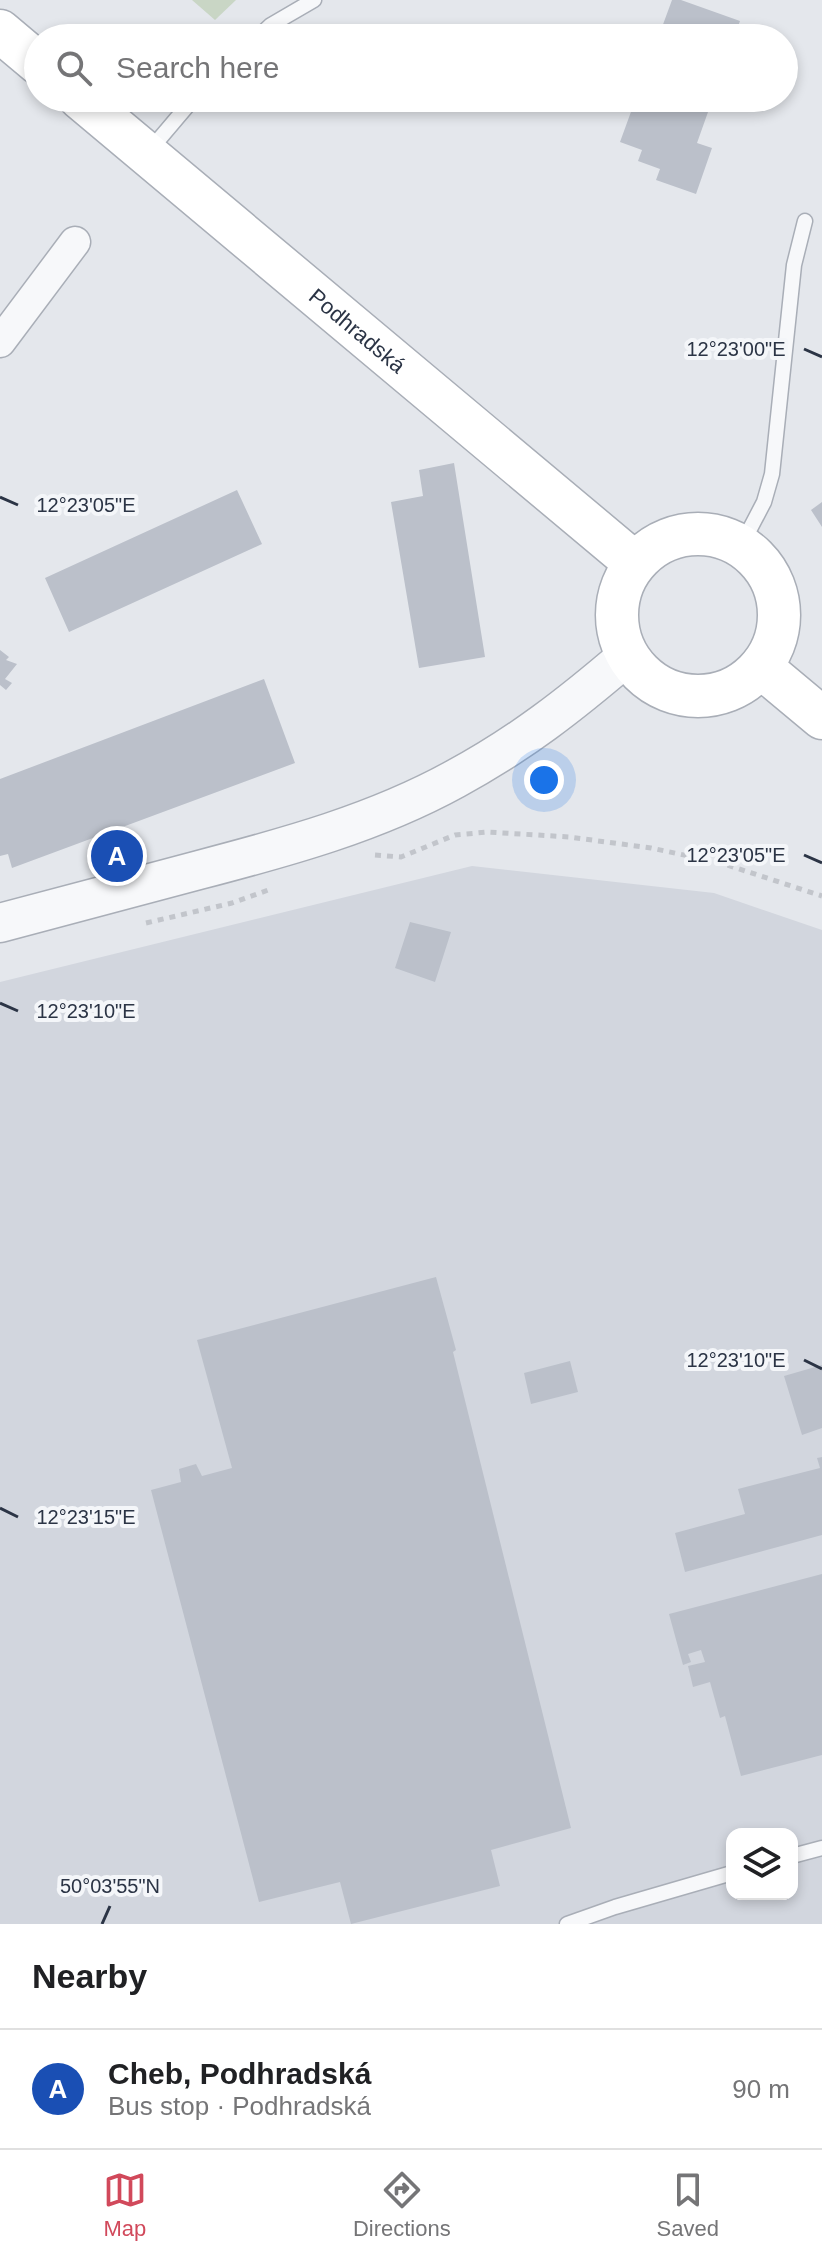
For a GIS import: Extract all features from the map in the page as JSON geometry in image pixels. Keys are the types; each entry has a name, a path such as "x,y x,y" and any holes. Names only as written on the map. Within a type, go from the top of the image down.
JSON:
{"main road":[{"path":"0,31 24,51"},
{"name":"Podhradská","path":"97,112 635,563"},
{"path":"710,535 741,546 766,570 779,602 777,637 761,667 741,684 717,695 682,696 650,682 627,656 620,641 616,608 626,577 635,563 662,542 677,536 710,535"},
{"path":"761,667 822,718"}],"street":[{"path":"0,342 75,242"},
{"path":"0,923 287,847 386,812 454,780 527,737 558,715 627,656"}],"lane":[{"path":"273,24 314,0"},
{"path":"147,154 182,112"},
{"path":"741,546 764,502 772,474 794,265 805,221"},
{"path":"798,1854 822,1848"},
{"path":"567,1924 726,1875"}],"path":[{"path":"366,854 401,857 455,835 488,832 569,837 651,848 721,863 822,896"},
{"path":"140,923 232,903 277,887"}],"shaded area":[{"path":"472,866 714,893 822,930 822,1924 0,1924 0,982"}],"green space":[{"path":"192,0 236,0 215,20"}],"building":[{"path":"672,0 681,0 740,21 739,24 663,24"},
{"path":"631,112 708,112 697,143 712,148 696,194 656,180 660,169 638,161 642,150 620,142"},
{"path":"454,463 485,657 419,668 391,502 423,496 419,470"},
{"path":"237,490 262,544 69,632 45,578"},
{"path":"822,502 822,527 811,510"},
{"path":"0,650 9,657 6,660 17,664 5,679 12,683 6,690 0,685"},
{"path":"264,679 295,763 12,868 8,854 0,856 0,779"},
{"path":"410,922 451,932 435,982 395,968"},
{"path":"436,1277 571,1828 491,1850 500,1886 351,1924 340,1882 259,1902 151,1490 181,1482 179,1469 196,1464 202,1476 232,1468 197,1340"},
{"path":"570,1361 578,1392 531,1404 524,1373"},
{"path":"822,1365 822,1428 802,1435 784,1376"},
{"path":"822,1457 822,1535 685,1572 675,1533 745,1514 738,1489 820,1468 817,1458"},
{"path":"822,1574 822,1755 741,1776 725,1716 720,1718 710,1682 693,1687 688,1666 705,1662 701,1650 688,1654 691,1662 683,1665 669,1614"}],"place":[{"name":"Cheb, Podhradská","path":"117,856"}]}
